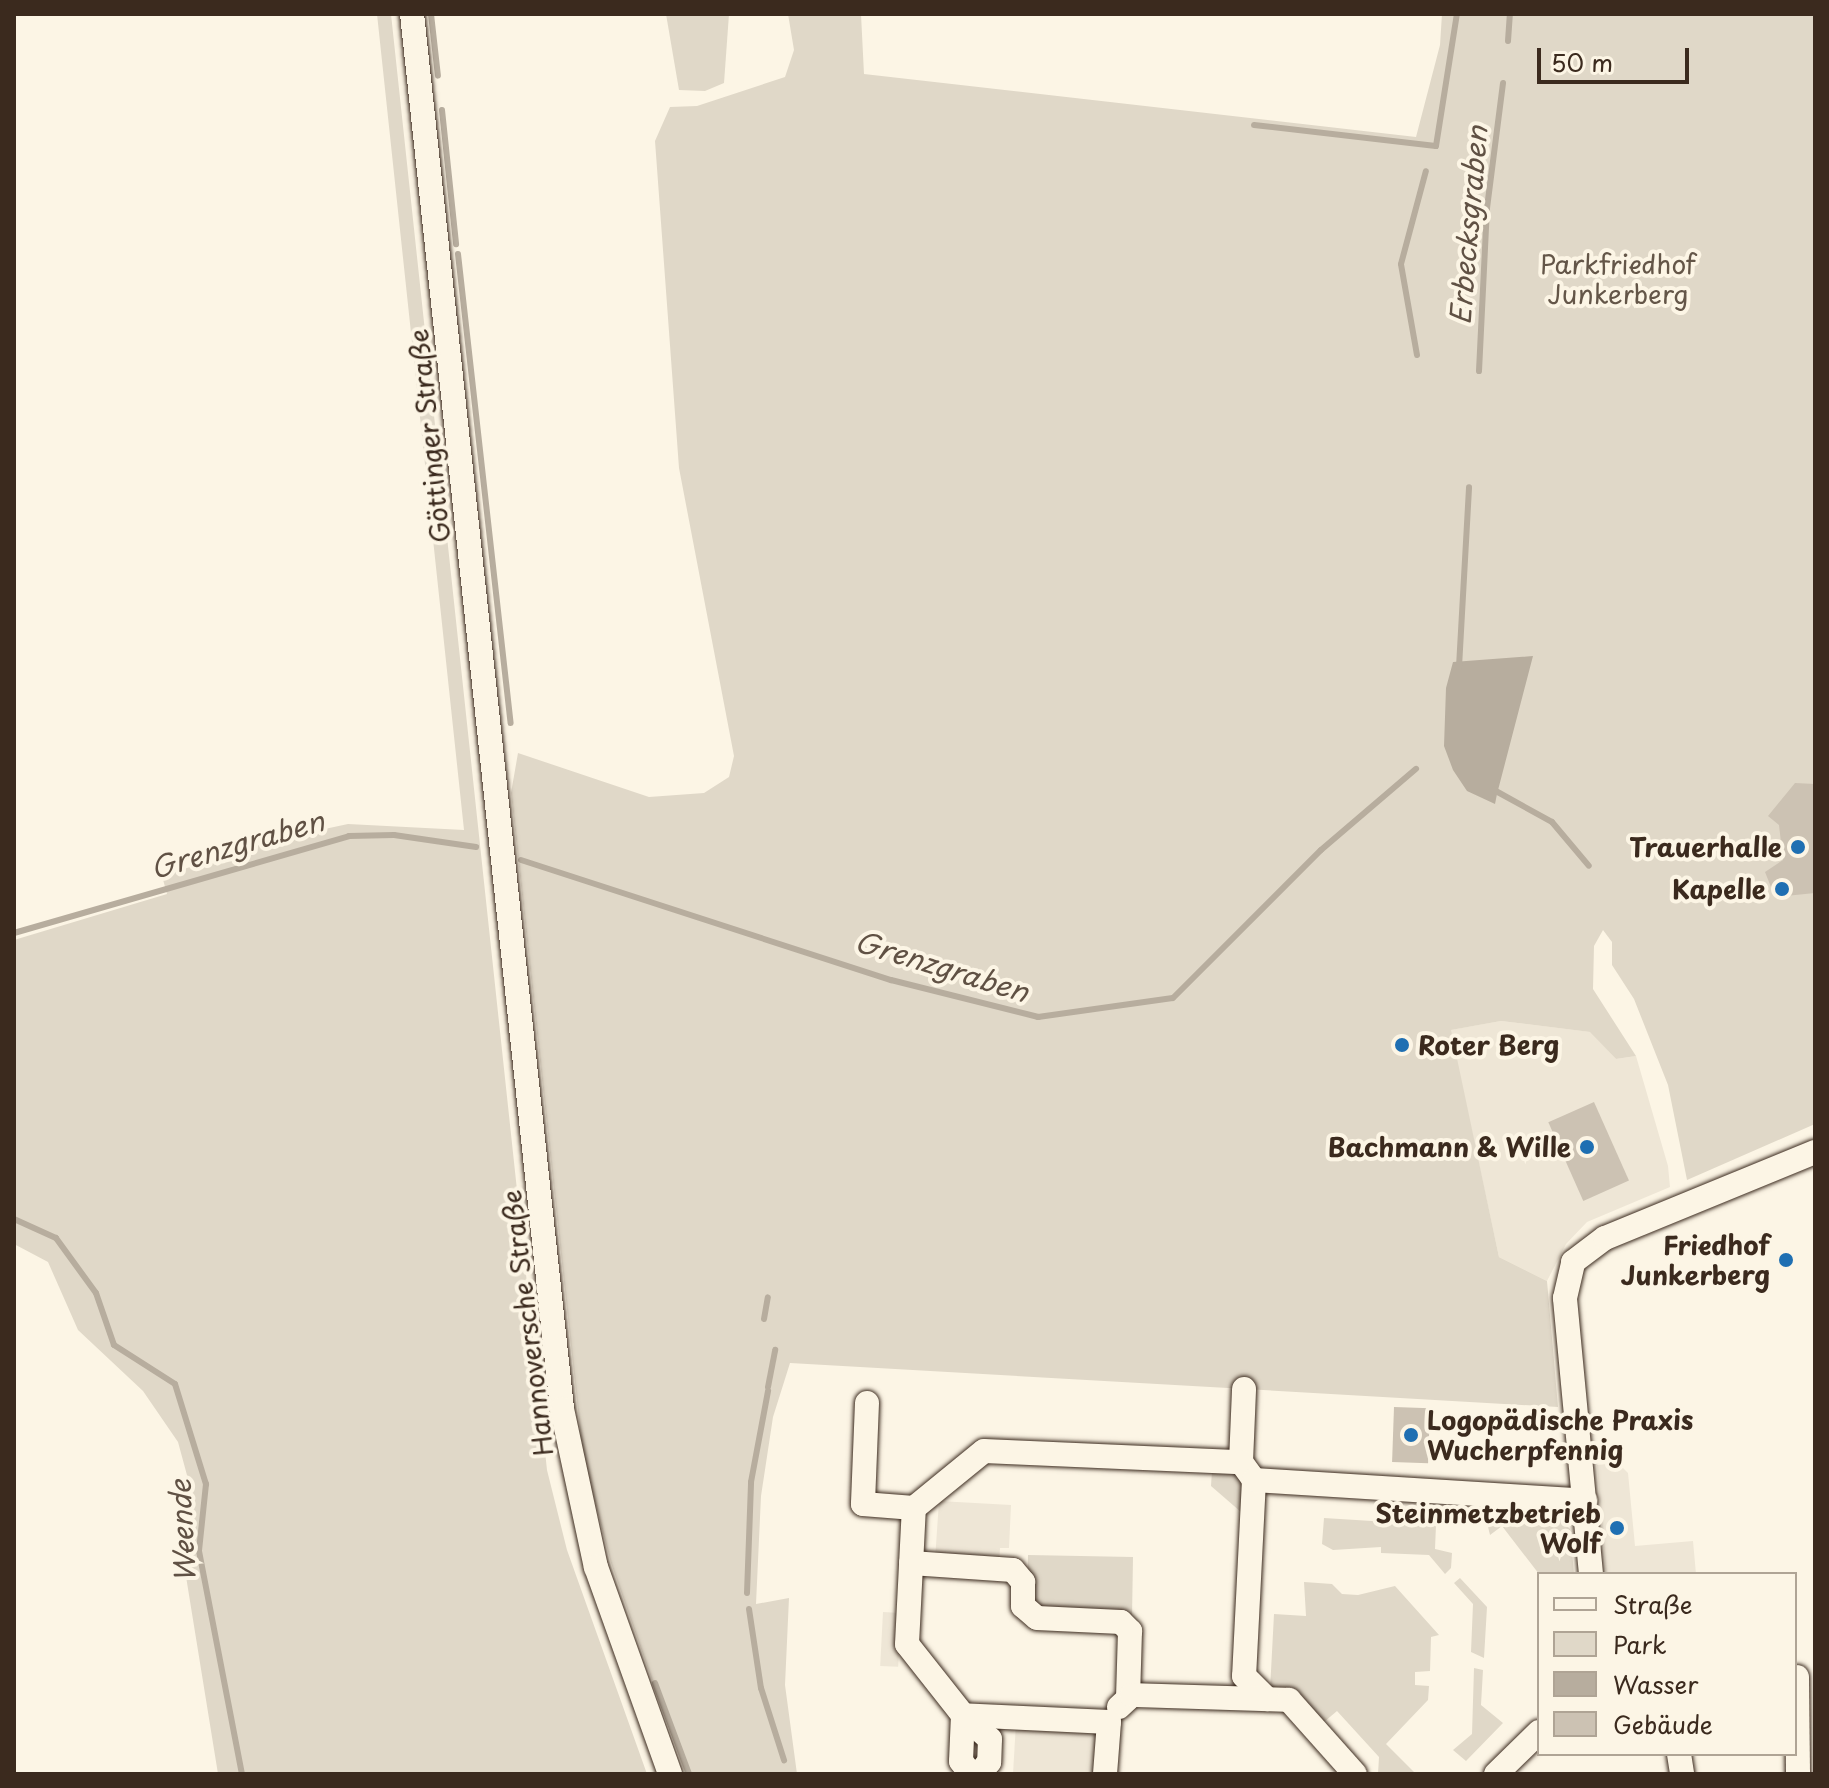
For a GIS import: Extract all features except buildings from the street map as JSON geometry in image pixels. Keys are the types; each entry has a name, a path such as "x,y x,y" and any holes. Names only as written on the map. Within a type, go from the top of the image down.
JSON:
{"street":[{"name":"Göttinger Straße","path":"412,14 503,853"},
{"name":"Hannoversche Straße","path":"503,853 575,1482 596,1567 670,1774"},
{"path":"1591,1572 1565,1298 1573,1262 1605,1238 1815,1152"},
{"path":"1244,1389 1248,1471 1244,1676 1267,1699"},
{"path":"867,1403 863,1504 914,1508 984,1451 1585,1501"},
{"path":"914,1508 907,1644 963,1715 990,1739 989,1762 979,1774"},
{"path":"911,1563 1013,1570 1023,1582 1023,1606 1037,1618 1121,1622 1130,1631 1128,1698 1109,1722 1105,1774"},
{"path":"1798,1774 1806,1743 1802,1677"},
{"path":"1128,1698 1289,1700 1355,1774"},
{"path":"963,1715 1109,1722"},
{"path":"963,1715 961,1761 971,1774"},
{"path":"1496,1774 1537,1734"}],"shaded area":[{"name":"Bachmann & Wille","path":"1501,1021 1591,1032 1616,1059 1636,1056 1668,1166 1670,1187 1587,1222 1566,1244 1547,1281 1499,1257 1450,1030"},
{"name":"Steinmetzbetrieb Wolf","path":"1618,1463 1628,1473 1635,1546 1693,1541 1696,1572 1606,1572 1597,1465"},
{"path":"939,1501 1011,1505 1009,1548 1000,1548 999,1564 935,1560"},
{"path":"883,1612 901,1613 898,1667 880,1666"},
{"path":"1016,1723 1104,1727 1095,1774 1013,1774"}],"green space":[{"path":"377,14 391,14 547,1470 567,1550 647,1774 218,1774 183,1558 194,1501 178,1442 143,1391 78,1330 48,1262 14,1244 14,940 167,894 162,876 278,839 348,824 464,830"},
{"path":"666,14 729,14 724,83 705,91 679,90"},
{"name":"Parkfriedhof Junkerberg","path":"788,14 861,14 864,74 1416,137 1440,45 1442,14 1815,14 1815,1124 1687,1180 1668,1085 1634,999 1612,965 1612,942 1603,930 1594,946 1593,989 1636,1056 1616,1059 1590,1032 1501,1021 1451,1030 1499,1257 1547,1281 1558,1407 790,1363 773,1417 761,1496 756,1604 789,1598 785,1685 797,1774 685,1774 611,1563 583,1456 511,793 518,753 649,797 704,793 729,777 734,756 679,468 655,141 670,107 697,106 785,77 794,50"},
{"path":"1212,1471 1235,1472 1242,1480 1241,1512 1211,1486"},
{"path":"1501,1504 1505,1510 1553,1512 1570,1529 1574,1572 1537,1572 1502,1526 1490,1535 1483,1507"},
{"path":"1324,1518 1436,1525 1435,1549 1452,1553 1451,1568 1445,1574 1429,1555 1381,1553 1381,1547 1333,1550 1322,1544"},
{"path":"1028,1555 1133,1557 1132,1617 1036,1613 1027,1604"},
{"path":"1460,1578 1487,1607 1484,1658 1471,1652 1473,1604 1454,1583"},
{"path":"1304,1582 1332,1584 1342,1594 1358,1595 1395,1586 1439,1635 1431,1637 1430,1671 1415,1672 1415,1685 1429,1686 1428,1700 1386,1744 1416,1774 1378,1774 1379,1757 1337,1711 1324,1722 1298,1691 1270,1690 1274,1614 1306,1616"},
{"path":"1474,1668 1483,1670 1481,1705 1503,1723 1466,1761 1453,1750 1472,1734"}],"water":[{"path":"1533,656 1495,804 1467,791 1453,770 1444,746 1446,688 1453,662"}],"waterway":[{"path":"431,14 438,76"},
{"path":"1254,125 1436,146 1457,14"},
{"name":"Erbecksgraben","path":"1508,41 1510,14"},
{"name":"Erbecksgraben","path":"1479,371 1487,208 1503,83"},
{"path":"442,110 456,244"},
{"path":"1417,355 1401,264 1426,171"},
{"path":"458,254 511,723"},
{"name":"Erbecksgraben","path":"1459,667 1469,487"},
{"name":"Grenzgraben","path":"521,860 891,980 1038,1017 1173,998 1321,850 1416,769"},
{"path":"1494,790 1552,822 1589,866"},
{"name":"Grenzgraben","path":"14,933 349,836 394,835 476,847"},
{"name":"Weende","path":"14,1219 56,1238 96,1293 114,1345 175,1384 206,1484 199,1551 242,1774"},
{"path":"764,1319 768,1297"},
{"path":"768,1387 775,1350"},
{"path":"747,1593 751,1482 768,1391"},
{"path":"749,1609 761,1688 784,1760"},
{"path":"655,1683 689,1774"}],"place":[{"name":"Trauerhalle","path":"1798,847"},
{"name":"Kapelle","path":"1782,889"},
{"name":"Roter Berg","path":"1402,1045"},
{"name":"Bachmann & Wille","path":"1587,1147"},
{"name":"Friedhof Junkerberg","path":"1786,1260"},
{"name":"Logopädische Praxis Wucherpfennig","path":"1411,1435"},
{"name":"Steinmetzbetrieb Wolf","path":"1617,1528"}]}
